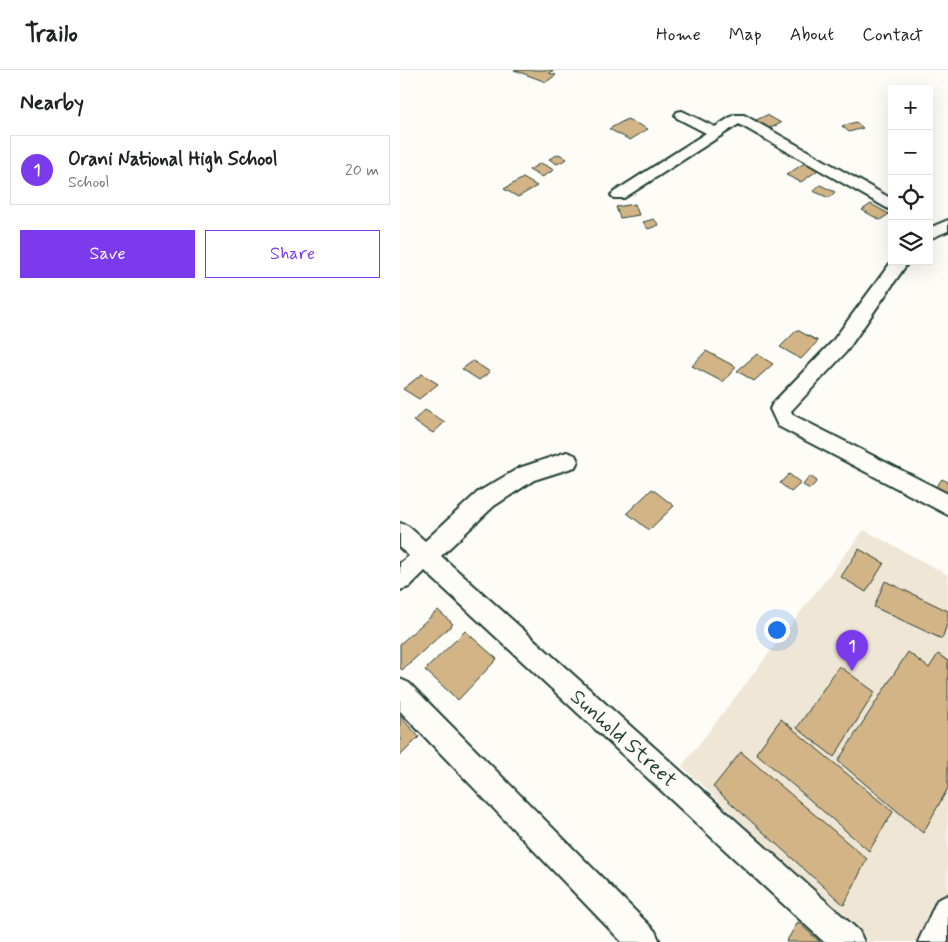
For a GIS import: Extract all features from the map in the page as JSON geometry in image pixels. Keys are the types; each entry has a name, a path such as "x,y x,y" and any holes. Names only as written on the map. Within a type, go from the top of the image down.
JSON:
{"street":[{"path":"682,114 716,133"},
{"path":"619,195 739,118 888,204"},
{"path":"898,265 839,347 780,409 785,420 948,505"},
{"path":"400,579 486,499 527,474 567,461"},
{"name":"Sunhold Street","path":"400,534 848,942"},
{"path":"400,692 644,942"},
{"path":"934,942 948,911"}],"shaded area":[{"path":"864,530 948,575 948,942 868,942 682,766"}],"building":[{"path":"514,70 554,70 549,73 556,75 546,82"},
{"path":"767,115 781,123 768,129 754,121"},
{"path":"627,119 648,129 630,140 609,129"},
{"path":"856,122 863,128 849,132 842,126"},
{"path":"559,154 567,159 557,164 549,159"},
{"path":"808,161 821,168 801,182 786,175"},
{"path":"541,163 554,170 542,177 529,170"},
{"path":"523,178 537,186 518,197 504,189"},
{"path":"820,185 835,192 829,198 813,191"},
{"path":"635,204 639,215 620,218 616,207"},
{"path":"871,204 888,215 880,220 862,210"},
{"path":"654,219 659,225 648,229 643,222"},
{"path":"797,330 818,341 801,359 780,347"},
{"path":"706,351 736,367 723,382 692,366"},
{"path":"757,354 773,364 754,381 737,371"},
{"path":"473,361 490,372 479,380 462,369"},
{"path":"422,374 438,384 419,399 403,389"},
{"path":"425,410 445,422 433,433 413,421"},
{"path":"789,474 801,483 791,492 780,483"},
{"path":"810,476 817,481 810,489 803,485"},
{"path":"942,479 948,482 948,500 933,491"},
{"path":"652,489 674,506 649,530 627,513"},
{"path":"859,549 884,563 866,592 841,577"},
{"path":"885,581 948,611 948,621 942,639 874,607"},
{"path":"438,610 453,624 402,670 400,668 400,644"},
{"path":"465,631 497,659 458,700 425,670"},
{"path":"908,652 929,668 938,654 948,661 948,788 923,833 838,761"},
{"path":"839,666 875,692 834,757 797,728"},
{"path":"400,716 419,737 400,756"},
{"path":"781,719 893,812 869,851 756,753"},
{"path":"741,752 867,859 844,905 713,787"},
{"path":"798,922 820,942 786,942"}],"place":[{"name":"Orani National High School","path":"852,671"}]}
